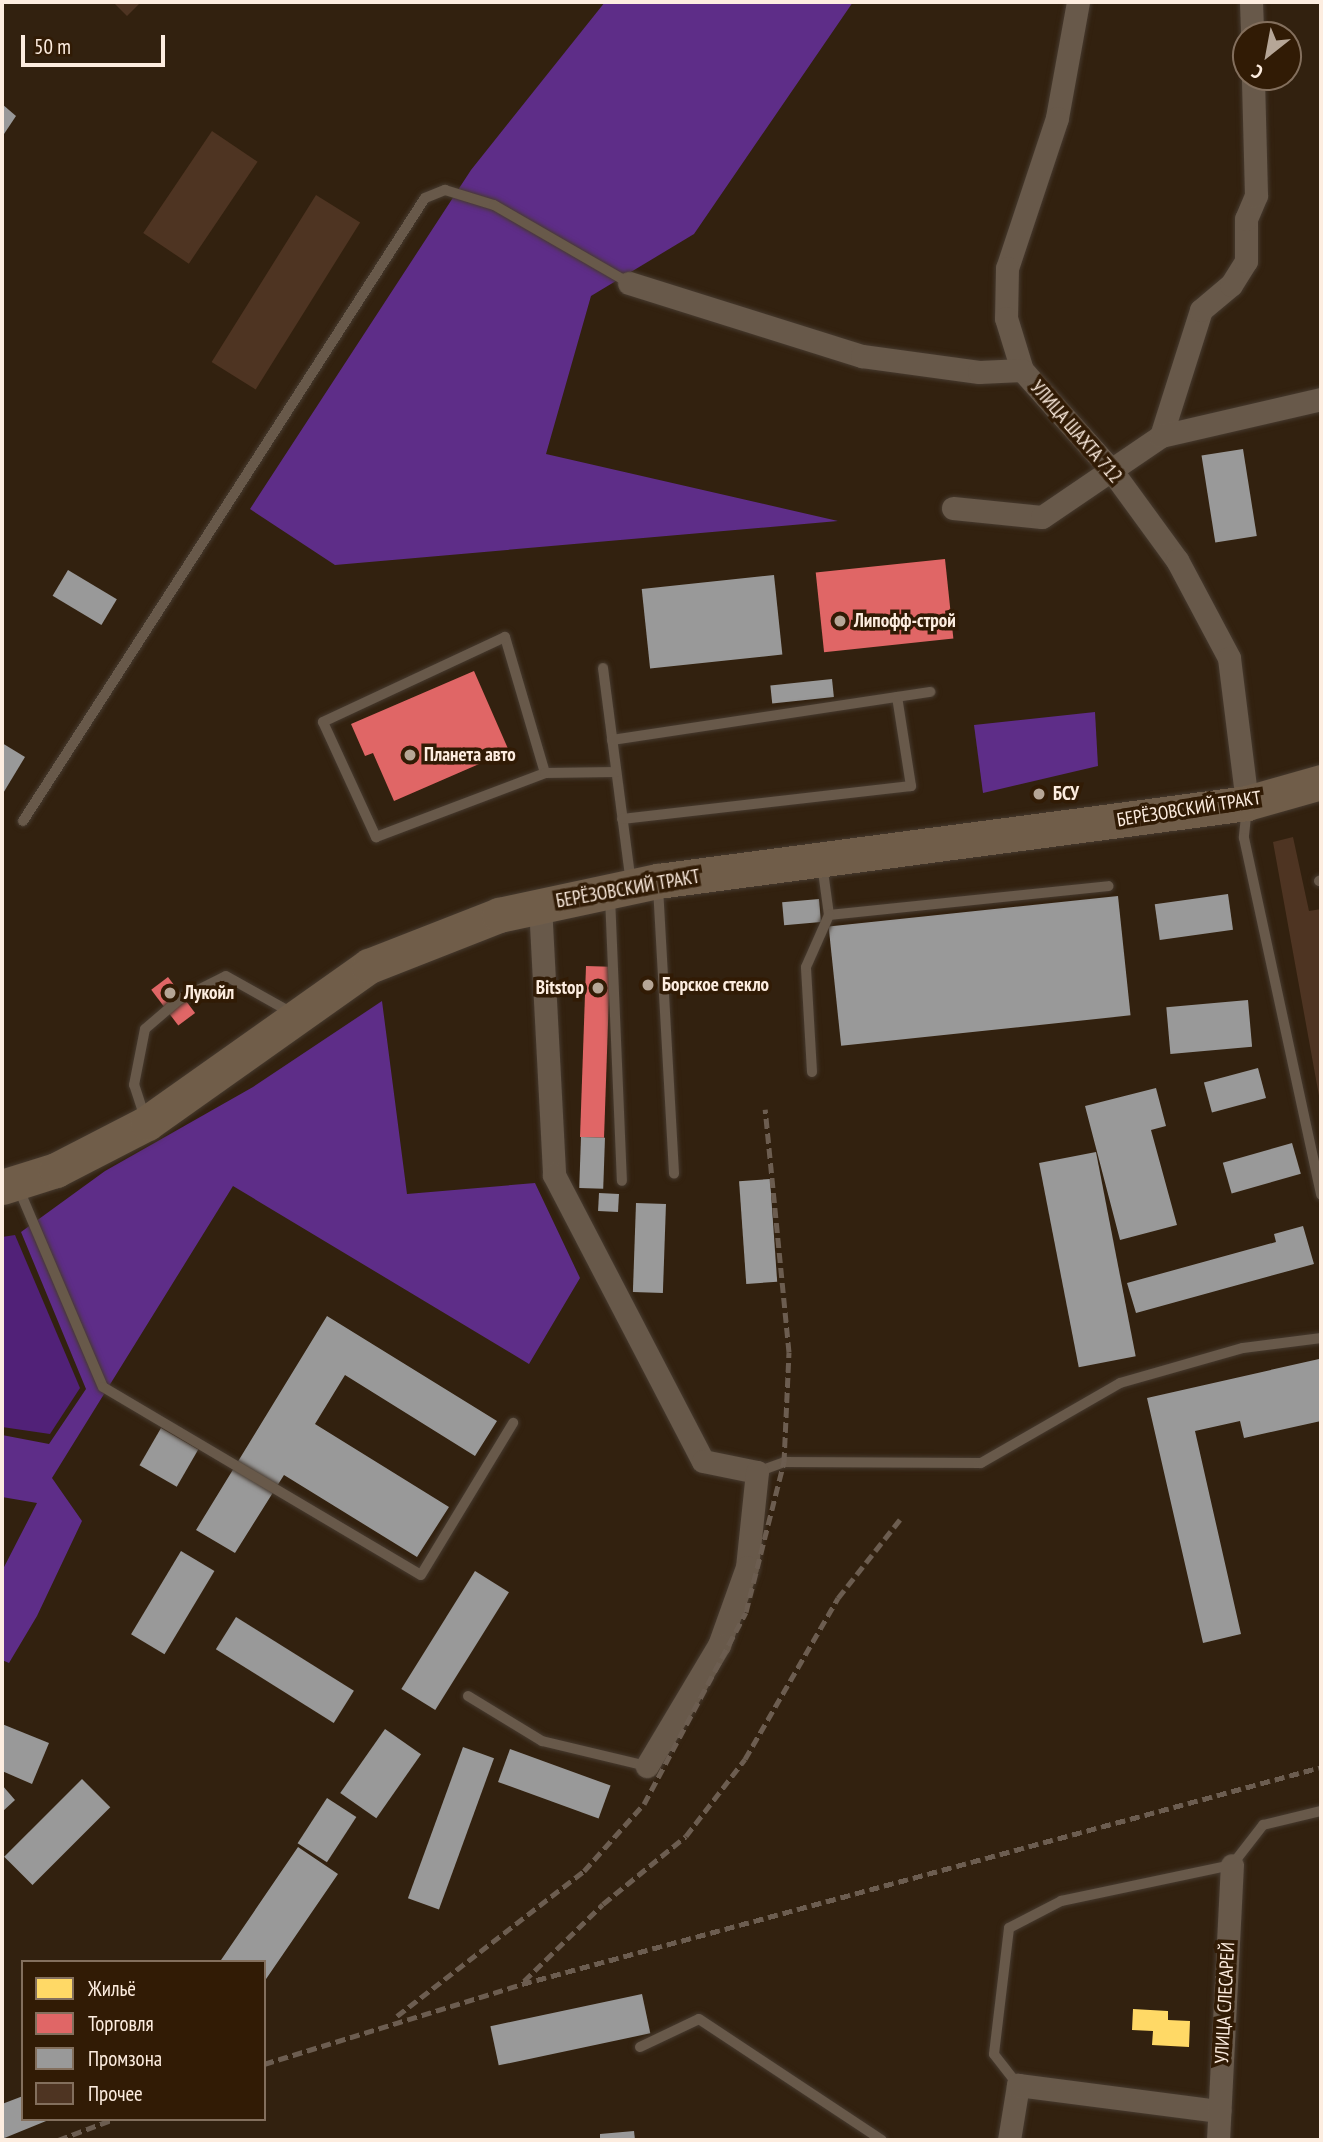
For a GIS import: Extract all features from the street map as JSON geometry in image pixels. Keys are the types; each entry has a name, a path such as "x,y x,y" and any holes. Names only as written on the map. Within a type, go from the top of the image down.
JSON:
{"main road":[{"name":"БЕРЁЗОВСКИЙ ТРАКТ","path":"9,1185 57,1170 147,1123 369,966 540,905 633,886 821,858 1247,803 1321,782"}],"street":[{"name":"УЛИЦА ШАХТА 712","path":"1078,2 1057,118 1007,268 1006,318 1022,370 1112,471 1177,560 1229,658 1247,803"},
{"path":"1251,2 1252,21"},
{"path":"1161,436 1201,310 1231,285 1246,261 1246,219 1256,195 1253,91"},
{"path":"629,283 862,356 979,372 1022,370"},
{"path":"953,508 1042,517 1161,436 1321,399"},
{"path":"540,905 554,1175 703,1461 757,1472 747,1567 719,1645 647,1766"},
{"name":"УЛИЦА СЛЕСАРЕЙ","path":"1218,2140 1232,1865"},
{"path":"1009,2140 1018,2085 1219,2111"}],"lane":[{"path":"23,821 425,198 445,190 494,205 629,283"},
{"path":"545,774 505,637 323,722 376,838 545,774 616,772"},
{"path":"603,668 622,819 674,1174"},
{"path":"612,740 930,692"},
{"path":"622,819 911,786 897,697"},
{"path":"1247,803 1244,838 1321,1195"},
{"path":"812,1072 806,967 829,915 821,858"},
{"path":"622,1181 633,886"},
{"path":"829,915 1109,886"},
{"path":"147,1123 134,1085 145,1029 180,999 226,976 299,1018"},
{"path":"9,1185 103,1387 421,1575 513,1423"},
{"path":"757,1472 784,1462 981,1464 1120,1383 1242,1348 1321,1338"},
{"path":"468,1696 542,1741 647,1766"},
{"path":"1018,2085 994,2054 1009,1928 1061,1901 1232,1865 1263,1825 1321,1811"},
{"path":"640,2047 699,2019 882,2140"}],"shaded area":[{"path":"605,2 853,2 694,234 591,296 546,454 838,521 335,565 250,509 471,170"},
{"path":"1095,712 1098,766 983,793 974,725"},
{"path":"382,1001 407,1194 535,1183 580,1278 529,1364 233,1186 52,1478 82,1521 37,1616 9,1663 2,1660 2,1571 37,1503 2,1497 2,1435 49,1444 86,1389 21,1232 105,1171 253,1087"},
{"path":"15,1235 80,1388 50,1434 2,1427 2,1237"}],"building: Жильё":[{"path":"1133,2009 1168,2011 1168,2020 1190,2021 1189,2047 1152,2045 1153,2031 1132,2030"}],"building: Торговля":[{"path":"945,559 953,639 824,652 816,573"},
{"path":"474,671 509,751 394,801 373,753 365,756 351,724"},
{"path":"586,966 610,967 604,1138 580,1137"},
{"path":"168,977 195,1013 178,1026 151,990"}],"building: Промзона":[{"path":"2,104 16,116 2,137"},
{"path":"1243,449 1257,536 1215,542 1202,456"},
{"path":"68,570 117,599 101,625 53,596"},
{"path":"774,575 782,655 650,668 642,589"},
{"path":"832,679 834,697 772,703 770,685"},
{"path":"2,743 25,757 2,795"},
{"path":"1228,894 1233,930 1160,940 1155,904"},
{"path":"1118,896 1131,1015 841,1046 829,926"},
{"path":"819,899 821,922 784,925 782,902"},
{"path":"1248,1000 1252,1047 1170,1054 1166,1007"},
{"path":"1258,1068 1266,1098 1212,1112 1204,1082"},
{"path":"1156,1088 1166,1126 1151,1130 1177,1225 1120,1240 1085,1106"},
{"path":"581,1137 605,1138 603,1189 579,1188"},
{"path":"1292,1143 1301,1174 1232,1194 1223,1163"},
{"path":"1096,1152 1136,1356 1079,1367 1039,1163"},
{"path":"770,1179 777,1282 746,1284 739,1181"},
{"path":"599,1193 619,1194 618,1212 598,1211"},
{"path":"636,1203 666,1204 663,1293 633,1292"},
{"path":"1303,1226 1314,1264 1136,1313 1127,1283 1276,1242 1274,1234"},
{"path":"327,1316 497,1421 475,1456 345,1375 315,1424 449,1507 417,1557 284,1475 235,1553 196,1530"},
{"path":"1319,1359 1321,1421 1244,1438 1240,1421 1195,1431 1241,1634 1203,1643 1147,1398"},
{"path":"161,1428 198,1450 177,1487 140,1465"},
{"path":"181,1551 214,1571 164,1654 131,1634"},
{"path":"475,1571 509,1592 435,1710 401,1689"},
{"path":"236,1617 354,1691 334,1723 216,1649"},
{"path":"2,1724 49,1743 32,1784 2,1771"},
{"path":"385,1729 421,1754 376,1818 340,1793"},
{"path":"463,1747 494,1758 439,1910 408,1898"},
{"path":"510,1749 611,1786 599,1818 498,1782"},
{"path":"82,1779 110,1807 33,1885 4,1857"},
{"path":"2,1785 15,1800 2,1812"},
{"path":"327,1798 356,1817 327,1862 298,1843"},
{"path":"298,1847 338,1874 266,1979 266,1960 221,1960"},
{"path":"642,1994 650,2033 499,2065 490,2026"},
{"path":"21,2097 21,2121 46,2121 2,2139 2,2104"},
{"path":"634,2131 635,2140 600,2140 600,2134"}],"building: Прочее":[{"path":"113,2 141,2 127,16"},
{"path":"212,131 258,162 189,264 143,233"},
{"path":"316,195 360,223 256,390 212,362"},
{"path":"1293,837 1309,911 1321,909 1321,1107 1273,842"}],"railway":[{"path":"397,2016 584,1871 644,1804 746,1612 784,1462 789,1352 765,1109"},
{"path":"524,1981 603,1904 686,1836 745,1759 838,1598 902,1517"},
{"path":"266,2063 522,1984 1321,1767"},
{"path":"58,2140 109,2121"}],"place":[{"name":"Липофф-строй","path":"840,621"},
{"name":"Планета авто","path":"410,755"},
{"name":"БСУ","path":"1039,794"},
{"name":"Борское стекло","path":"648,985"},
{"name":"Bitstop","path":"598,988"},
{"name":"Лукойл","path":"170,993"}]}
